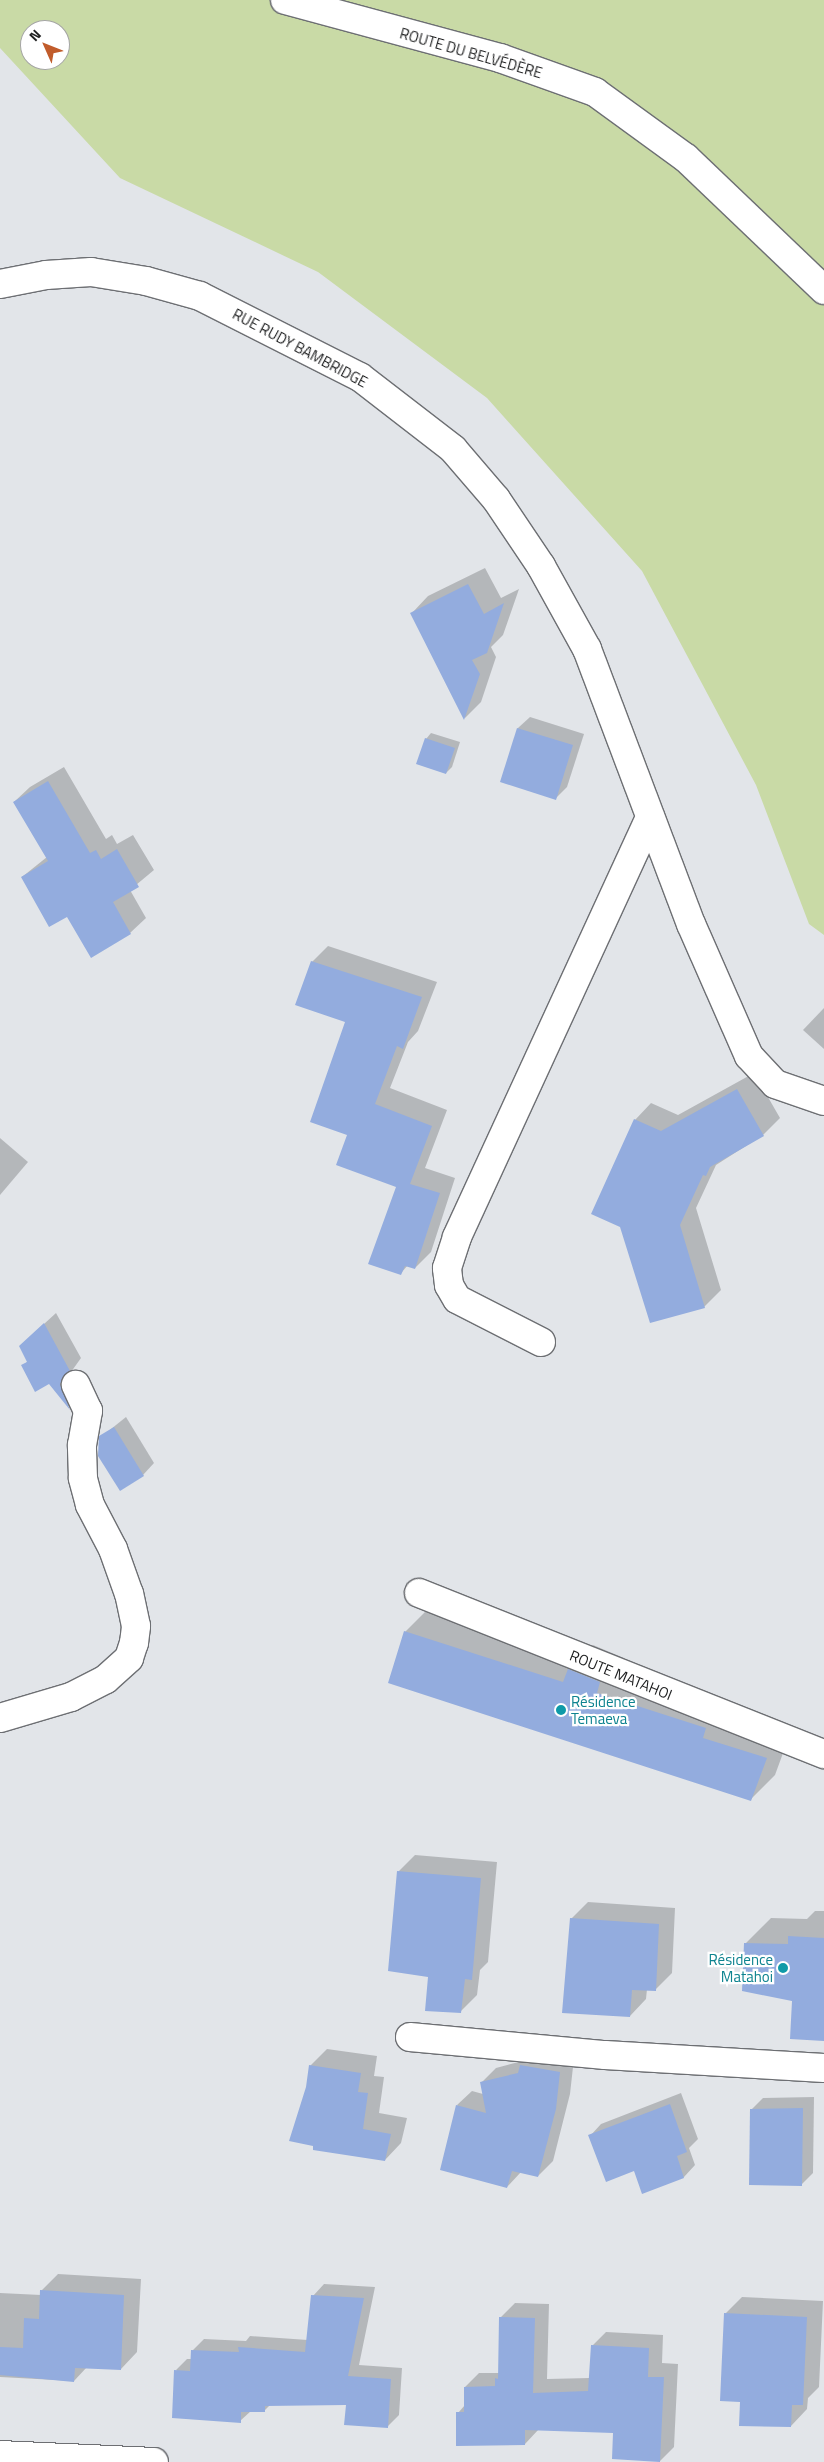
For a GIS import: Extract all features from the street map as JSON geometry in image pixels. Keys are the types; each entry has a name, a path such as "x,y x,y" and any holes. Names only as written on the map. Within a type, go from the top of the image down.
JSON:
{"street":[{"name":"ROUTE DU BELVÉDÈRE","path":"285,0 500,58 595,92 686,158 824,290"},
{"name":"RUE RUDY BAMBRIDGE","path":"0,284 46,275 91,272 146,280 200,296 360,377 453,449 496,499 550,582 587,649 691,924 749,1056 775,1084 824,1101"},
{"path":"541,1342 457,1299 449,1285 446,1268 461,1228 650,817"},
{"path":"0,1718 71,1697 106,1679 129,1658 134,1643 136,1626 130,1594 113,1549 90,1504 83,1478 82,1445 88,1411 76,1385"},
{"name":"ROUTE MATAHOI","path":"419,1593 824,1754"},
{"path":"410,2037 605,2055 824,2068"},
{"path":"0,2454 43,2459 154,2462"}],"green space":[{"path":"0,0 824,0 824,935 809,924 756,785 642,571 487,398 318,272 120,178 20,70 70,70 70,20 20,20 20,70 0,48"}],"building":[{"path":"468,584 484,614 504,603 487,653 472,660 480,674 464,720 410,613"},
{"path":"517,728 573,745 556,800 500,782"},
{"path":"425,738 455,748 446,774 416,764"},
{"path":"48,781 90,853 96,850 101,859 117,849 139,887 113,902 131,934 91,958 67,917 49,927 21,877 48,861 13,802"},
{"path":"311,961 422,997 403,1049 397,1046 375,1104 432,1126 410,1184 440,1193 415,1269 405,1266 401,1275 368,1264 396,1187 336,1165 347,1135 310,1122 345,1022 295,1005"},
{"path":"737,1089 764,1136 710,1167 706,1176 703,1175 680,1225 705,1308 650,1323 620,1227 591,1214 634,1119 661,1131"},
{"path":"44,1323 70,1371 64,1376 60,1384 70,1410 49,1384 35,1392 21,1365 27,1362 19,1346"},
{"path":"114,1427 144,1476 120,1491 98,1456 99,1436"},
{"name":"Résidence Temaeva","path":"404,1631 563,1682 568,1669 600,1682 597,1693 706,1728 703,1738 767,1758 751,1801 388,1683"},
{"path":"397,1871 481,1878 472,1980 465,1979 461,2013 425,2011 428,1977 388,1971"},
{"path":"570,1918 659,1924 656,1991 632,1990 630,2017 562,2013"},
{"name":"Résidence Matahoi","path":"788,1936 824,1938 824,2041 790,2039 792,2001 742,1991 744,1943 788,1944"},
{"path":"309,2065 361,2073 358,2092 368,2093 363,2129 391,2134 385,2161 313,2150 313,2146 289,2141 306,2087"},
{"path":"520,2065 560,2072 556,2109 538,2177 512,2171 507,2188 440,2170 456,2105 486,2113 480,2082 518,2073"},
{"path":"670,2104 687,2152 677,2156 684,2178 642,2194 634,2171 606,2182 588,2135"},
{"path":"803,2108 802,2186 749,2185 750,2109"},
{"path":"40,2290 124,2295 121,2370 75,2368 74,2382 0,2375 0,2347 23,2348 24,2318 39,2319"},
{"path":"311,2295 364,2298 348,2376 391,2379 388,2428 344,2425 346,2405 265,2406 265,2412 241,2412 241,2423 172,2418 174,2370 190,2371 191,2350 239,2352 238,2347 305,2352"},
{"path":"724,2313 807,2317 803,2405 792,2405 791,2427 739,2426 740,2402 720,2401"},
{"path":"499,2317 535,2318 533,2393 588,2391 591,2345 649,2348 648,2377 664,2377 660,2462 612,2459 613,2433 525,2430 525,2445 456,2446 456,2412 464,2412 464,2387 495,2386 495,2378 498,2379"}],"place":[{"name":"Résidence Temaeva","path":"561,1710"},
{"name":"Résidence Matahoi","path":"783,1968"}]}
